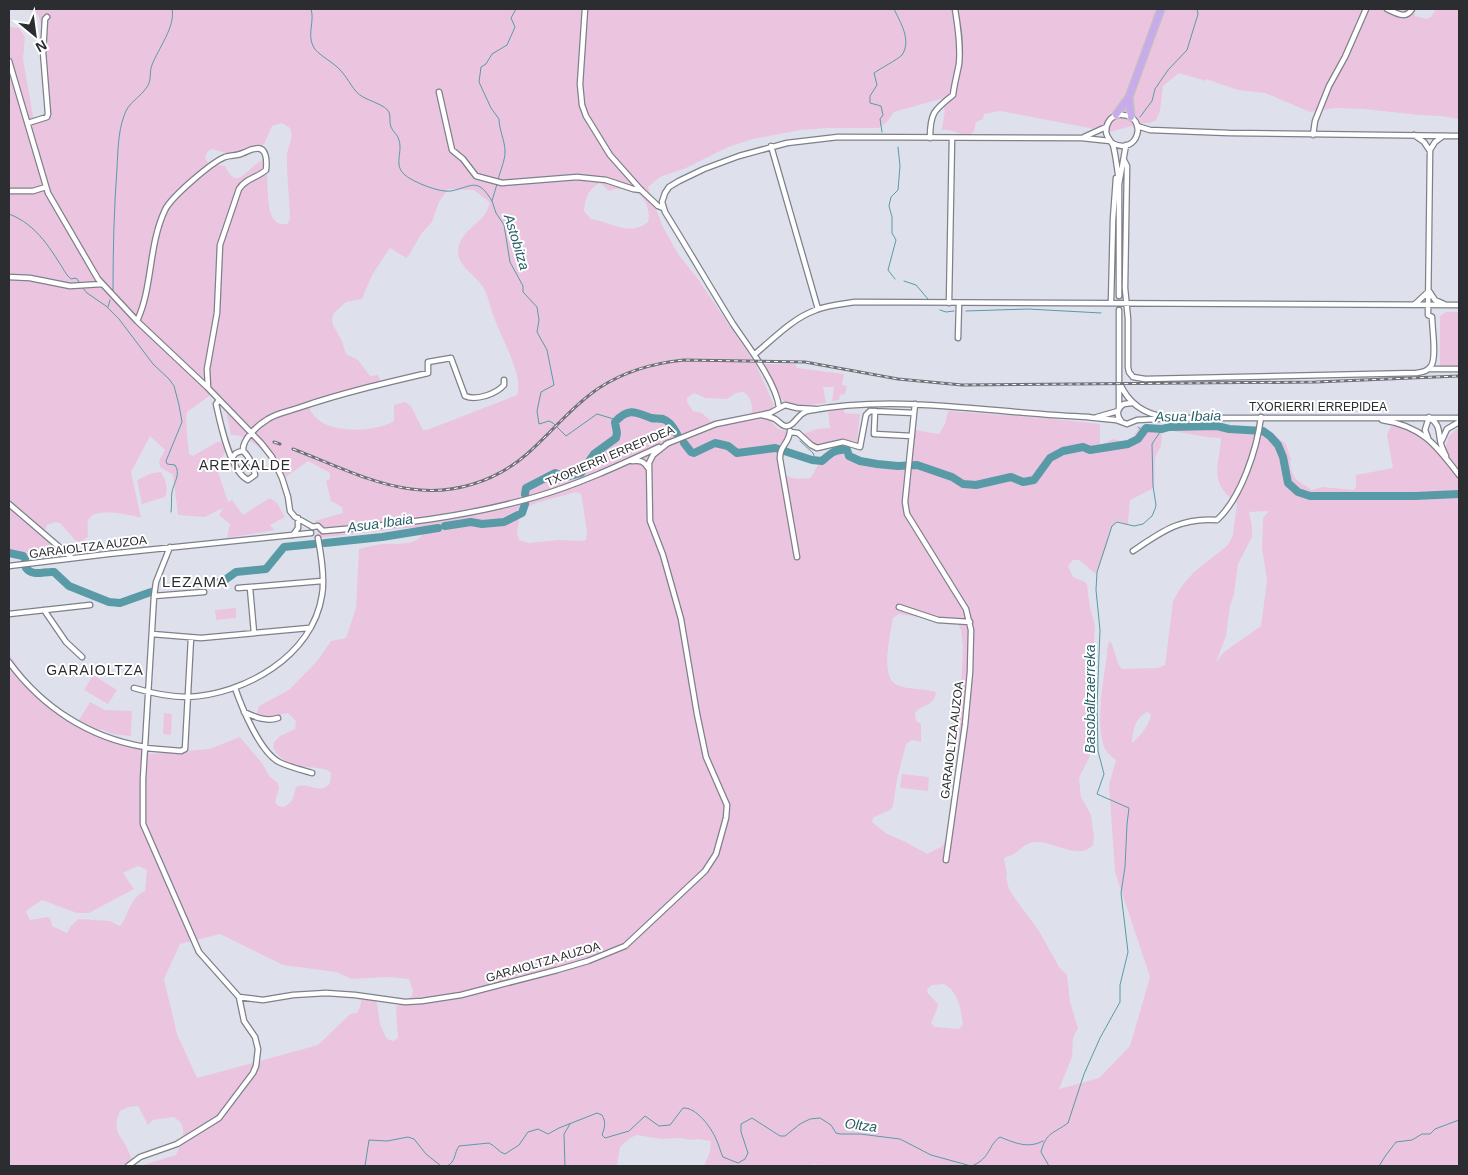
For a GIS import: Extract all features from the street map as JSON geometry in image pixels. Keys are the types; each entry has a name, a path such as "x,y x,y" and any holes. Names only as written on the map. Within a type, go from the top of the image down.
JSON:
{"highway":[{"path":"1154,27 1155,9"},
{"path":"1116,116 1129,97 1160,9"},
{"path":"1129,97 1131,118"}],"street":[{"path":"585,9 580,84 582,104 593,129 610,155 641,190 658,206 663,208 737,330 754,354 776,395 785,405"},
{"path":"930,138 930,121 937,108 952,96 958,66 960,50 955,9"},
{"path":"1313,135 1315,121 1328,86 1345,57 1366,9"},
{"path":"1387,9 1405,16 1412,9"},
{"path":"28,123 47,117 48,114 43,52 45,19 47,17"},
{"path":"9,61 46,187 102,284 137,321 208,388 252,433 279,470 286,487 290,511 313,527 320,527 323,532 322,536 318,538"},
{"path":"439,92 452,150 463,159 476,176 502,183 577,176 606,180 633,190 641,190"},
{"path":"1119,296 1119,184 1111,142 1106,134 1106,127 1110,119 1116,116 1122,114 1131,118 1137,126 1150,130 1167,131 1459,136"},
{"path":"1136,137 1137,126"},
{"path":"1082,138 1106,127"},
{"path":"663,208 665,193 669,187 679,181 730,159 771,146 818,138 1082,138 1126,145 1150,130"},
{"path":"1414,135 1430,147"},
{"path":"1124,160 1126,166 1125,288 1128,366 1129,372 1134,377 1138,379 1416,373 1429,369 1433,359 1432,317 1428,315 1430,135"},
{"path":"1430,147 1444,135"},
{"path":"949,303 952,138"},
{"path":"1119,184 1126,145"},
{"path":"771,146 818,309"},
{"path":"137,321 147,292 152,250 165,209 202,173 219,160 227,156 243,154 252,149 264,150 266,170 243,182 239,188 220,245 217,313 207,369 208,388"},
{"path":"1111,303 1116,166"},
{"path":"9,191 34,191 46,187"},
{"path":"9,277 30,278 81,286 102,284"},
{"path":"1428,291 1435,300 1446,305"},
{"path":"1413,305 1428,291"},
{"path":"754,354 799,318 818,309 855,302 1459,305"},
{"path":"958,338 959,303"},
{"path":"1119,310 1118,415 1121,421"},
{"path":"219,400 216,404 223,436 232,459 243,478 248,480 253,478 255,471 242,446 252,433 270,418 317,402 428,373 428,362 432,360 450,358 465,396 470,398 480,397 499,390 504,385 504,380"},
{"path":"1429,369 1459,369"},
{"path":"1119,381 1124,392 1134,404"},
{"path":"776,395 778,408 776,419"},
{"name":"TXORIERRI ERREPIDEA","path":"323,532 430,519 492,508 560,489 716,424 763,415 785,405 815,409 872,403 915,404 1086,417 1131,424 1137,420 1177,418 1429,417 1459,420"},
{"name":"GARAIOLTZA AUZOA","path":"915,404 905,502 907,514 966,609 970,622 970,672 946,860"},
{"name":"TXORIERRI ERREPIDEA","path":"1086,417 1100,416 1119,410 1124,404 1134,404 1138,408 1154,415 1177,418"},
{"path":"793,407 797,413 796,420"},
{"path":"1137,420 1138,408"},
{"name":"TXORIERRI ERREPIDEA","path":"756,416 776,419 781,424 790,426 800,414 815,409"},
{"path":"790,432 798,433 811,446 817,448 843,442 860,447 866,415 870,411 914,413"},
{"path":"875,411 874,434 912,436"},
{"path":"1133,551 1176,524 1188,521 1217,520 1223,514 1239,487 1252,457 1261,417"},
{"path":"1356,417 1397,422 1419,432 1448,460 1459,475"},
{"path":"1429,440 1426,430 1429,417 1435,421 1439,428 1441,444 1448,460"},
{"path":"1435,447 1439,447 1447,429 1459,420"},
{"path":"790,426 787,442 781,449 782,473 797,557"},
{"path":"647,462 668,443"},
{"path":"232,459 234,454 243,451"},
{"path":"645,453 647,462"},
{"path":"624,463 638,460 647,462"},
{"name":"GARAIOLTZA AUZOA","path":"239,997 263,1000 293,995 326,994 422,1002 461,995 556,970 588,961 625,946 705,872 716,854 726,818 727,805 706,757 681,619 663,555 650,520 649,469 647,462"},
{"path":"9,504 72,558"},
{"path":"294,535 298,528 298,518"},
{"path":"313,527 311,533 313,537 318,538"},
{"name":"GARAIOLTZA AUZOA","path":"9,566 311,533"},
{"path":"134,688 169,696 188,697 221,692 259,676 287,656 310,628 321,601 322,581 318,538"},
{"path":"128,1166 140,1156 177,1144 211,1124 225,1112 253,1073 256,1066 258,1049 255,1038 244,1021 239,997 199,952 145,831 142,817 154,596 156,582 170,547"},
{"path":"238,588 322,581"},
{"path":"250,588 254,633"},
{"path":"154,596 204,592"},
{"path":"9,614 90,605"},
{"path":"899,607 938,620 970,622"},
{"path":"44,610 66,642 82,657"},
{"path":"152,634 191,638 310,628"},
{"path":"299,629 304,636"},
{"path":"9,662 32,690 46,703 67,718 89,730 110,739 145,747 184,750 191,638"},
{"path":"234,688 244,712 258,737 275,759 312,773"},
{"path":"244,712 262,719 271,720 278,718"}],"shaded area":[{"path":"27,9 1414,9 1415,16 1426,19 1431,17 1436,9 1459,9 1459,119 1363,109 1335,108 1310,112 1265,93 1238,90 1206,79 1206,81 1179,73 1163,86 1160,111 1156,120 1110,132 1000,111 984,114 983,119 976,122 974,131 970,135 942,130 943,104 951,96 894,112 887,122 879,128 801,130 753,139 728,147 686,168 660,177 648,187 662,225 678,254 698,279 756,365 774,405 767,417 778,429 787,431 783,442 773,448 781,469 787,476 793,478 810,478 823,458 837,449 843,450 866,463 882,465 910,464 915,430 939,434 945,424 948,411 1100,424 1100,445 1113,439 1127,443 1133,439 1138,428 1144,425 1154,427 1221,425 1247,430 1261,428 1286,444 1294,477 1312,490 1323,487 1354,490 1356,475 1393,468 1387,435 1391,426 1410,430 1438,451 1445,449 1449,436 1459,427 1459,1166 818,1166 816,1164 808,1166 704,1166 710,1152 711,1141 680,1138 661,1139 637,1135 630,1138 620,1147 617,1166 140,1166 176,1155 182,1139 183,1129 178,1120 173,1117 153,1120 148,1125 138,1106 128,1107 120,1111 116,1124 118,1133 136,1166 9,1166 9,654 49,702 84,729 103,738 123,744 144,745 150,754 209,749 240,737 262,763 270,777 278,783 279,788 275,802 278,806 284,807 292,801 296,787 326,787 330,783 331,773 320,768 295,765 279,756 273,747 274,742 280,736 295,729 296,721 288,713 268,720 255,719 259,706 289,690 318,660 331,641 346,638 356,608 359,549 382,544 410,542 420,537 423,533 418,529 406,528 318,538 315,521 343,513 342,507 331,501 326,481 330,479 330,473 308,461 286,477 262,450 247,439 231,435 223,397 212,394 187,412 186,428 189,454 193,456 217,442 226,443 227,451 216,466 228,502 232,500 243,515 270,498 277,503 285,517 270,525 275,530 227,538 230,524 219,515 223,508 205,517 178,515 173,475 160,467 159,461 165,450 150,436 131,472 141,518 112,513 91,516 88,521 88,537 80,542 75,540 60,523 55,522 47,525 45,530 56,551 55,553 38,556 9,552 9,27 19,28 25,37 23,59 33,116 40,121 48,113 44,38 38,15","holes":["282,123 290,128 291,138 287,163 290,219 287,224 279,223 273,218 270,210 264,160 258,162 244,175 235,178 225,166 209,164 205,158 208,151 212,149 229,154 256,149 264,144 272,126","600,183 609,191 625,189 639,194 647,206 649,213 648,222 641,226 627,228 591,219 584,211 585,202 590,191","448,189 474,190 490,203 485,214 462,239 459,244 458,256 485,291 493,316 515,368 518,387 517,395 427,430 423,430 411,406 405,402 394,405 394,421 373,428 346,429 333,427 321,422 313,415 309,405 351,389 381,382 378,375 370,376 358,360 346,354 342,341 333,325 332,318 334,313 346,302 362,299 372,275 390,248 406,258 422,233 432,222 439,202","743,392 749,398 752,405 751,414 711,421 702,413 693,411 687,402 687,398 694,393 705,398 727,399 736,393","1171,431 1221,438 1217,474 1222,488 1237,503 1233,535 1228,545 1194,572 1181,587 1173,601 1165,665 1158,668 1122,669 1110,641 1107,648 1100,716 1102,740 1105,749 1116,760 1109,785 1115,872 1150,977 1130,1046 1099,1078 1059,1089 1072,1057 1073,1038 1078,1028 1070,1002 1067,975 1059,967 1039,931 1009,889 1004,859 1024,846 1037,842 1073,851 1081,851 1093,845 1091,815 1081,797 1079,778 1090,756 1089,718 1086,700 1093,664 1095,625 1087,585 1085,582 1073,577 1068,566 1073,560 1079,560 1096,574 1111,528 1117,521 1128,524 1130,500 1154,488 1155,457 1161,446 1162,434","576,492 581,494 587,532 586,540 529,543 519,540 517,532 521,510 536,503","1269,511 1263,518 1262,548 1267,580 1261,626 1224,652 1216,662 1226,636 1238,564 1252,537 1249,512","899,614 957,623 961,630 963,647 957,770 951,825 943,846 927,854 887,834 872,822 874,817 890,810 893,806 897,779 906,744 912,740 921,742 921,724 916,721 915,713 931,703 936,692 902,687 892,680 887,664 893,618","1148,712 1151,715 1144,730 1132,743 1137,721","138,866 147,870 145,891 134,901 122,924 119,926 110,921 78,919 67,933 52,926 51,920 48,917 30,920 26,911 42,900 77,913 89,913 134,889 123,873","220,934 283,965 336,972 352,979 388,977 409,979 413,991 412,996 396,1007 398,1038 393,1041 387,1039 382,1030 377,1003 372,996 368,995 362,997 357,1013 350,1014 318,1045 197,1078 177,1034 164,979 180,944","944,984 953,991 960,1007 963,1024 959,1029 935,1027 931,1023 938,1004 928,993 927,989 932,985"]},
{"path":"1446,312 1459,312 1459,368 1441,369 1440,366 1440,316"},
{"path":"764,364 795,364 797,368 844,374 842,385 847,386 845,394 840,395 839,400 832,401 834,387 823,387 826,403 798,406 782,400"},
{"path":"844,410 844,413 860,414 857,442 841,440 821,446 814,445 803,434 817,429 830,428 828,411"},
{"path":"161,472 167,487 165,497 142,504 137,480 152,473"},
{"path":"236,608 236,618 216,620 215,610"},
{"path":"93,675 117,690 108,704 84,690"},
{"path":"90,702 105,710 132,711 131,736 112,734 101,729 96,730 79,720"},
{"path":"164,713 172,714 171,735 163,734"},
{"path":"902,774 929,777 928,791 900,788"}],"waterway":[{"path":"113,290 115,199 121,128 128,107 149,84 152,65 169,30 173,16 172,9"},
{"path":"311,9 311,41 315,49 344,74 360,95 381,105 389,112 390,125 399,140 401,171 409,178 434,189 451,191 474,185 478,186 487,193 492,201"},
{"name":"Astobitza","path":"498,180 505,148 499,119 491,108 479,82 481,67 486,64 492,54 507,45 515,27 511,18 516,9"},
{"path":"882,132 880,119 883,115 881,106 870,103 870,96 877,85 874,73 900,57 905,49 904,31 894,9"},
{"path":"1140,117 1152,101 1155,89 1168,70 1187,50 1198,14 1197,9"},
{"path":"895,279 888,270 896,240 892,233 892,217 889,206 891,197 898,190 900,166 898,147"},
{"name":"Astobitza","path":"497,184 492,201 496,213 504,225 510,262 523,286 523,292 537,307 539,320 537,332 547,350 554,385 541,392 537,411 539,424 549,421 566,436 597,414 617,420"},
{"path":"9,214 36,232 43,239 67,275 71,279 76,278 80,283"},
{"path":"904,281 916,285 928,299"},
{"path":"82,287 119,319 153,364 174,386 182,422 166,461 167,464 175,465 177,468 172,492 171,512"},
{"path":"108,307 110,300"},
{"path":"966,311 1028,309 1101,313"},
{"path":"940,310 946,312 954,311"},
{"name":"Asua Ibaia","path":"525,494 526,488 555,473 566,477 581,473 594,454 616,438 615,422 624,414 632,412 668,421 677,434"},
{"name":"Asua Ibaia","path":"684,443 694,453 715,443 728,446 737,453 775,448 812,460 822,461 836,451 847,450 849,456 860,461 898,466 917,465 952,477 963,484 976,485 1011,477 1023,482 1034,480 1050,458 1063,451 1083,447 1090,450 1128,444 1138,439 1146,428 1217,426 1229,429 1263,431 1270,436 1278,445 1283,457 1288,483 1298,492 1310,496 1459,494"},
{"name":"Asua Ibaia","path":"1138,427 1143,431"},
{"name":"Basobaltzaerreka","path":"1049,1166 1041,1152 1043,1145 1051,1134 1068,1123 1084,1074 1100,1038 1120,1002 1120,985 1128,952 1121,893 1125,867 1129,808 1097,794 1104,774 1098,751 1097,706 1100,630 1096,590 1097,572 1112,526 1117,522 1134,526 1143,524 1152,516 1156,505 1153,486 1152,444 1162,429"},
{"path":"800,441 813,453 816,461"},
{"name":"Asua Ibaia","path":"445,526 471,522 482,524 504,522 522,513 525,504"},
{"name":"Asua Ibaia","path":"325,543 382,537 438,528"},
{"name":"Asua Ibaia","path":"213,583 222,582 236,572 266,569 284,547 314,544"},
{"name":"Asua Ibaia","path":"9,553 23,556 25,559"},
{"name":"Asua Ibaia","path":"26,568 35,573 54,572 69,586 109,602 120,603 151,592"},
{"name":"Oltza","path":"447,1166 453,1160 459,1146 489,1143 505,1154 519,1145 528,1132 538,1129 548,1134 597,1113 602,1115 604,1120 602,1135 605,1138 629,1131 645,1116 659,1126 670,1125 683,1108 698,1114 714,1134 723,1157 738,1163 745,1159 748,1153 741,1132 741,1124 752,1118 780,1136 785,1136 800,1124 810,1119 820,1118 831,1125 836,1133 900,1139 931,1155 971,1166"},
{"path":"1379,1166 1396,1142 1412,1140 1422,1134 1430,1134 1435,1129 1459,1120"},
{"path":"565,1166 564,1134 570,1124"},
{"name":"Oltza","path":"365,1166 369,1140 387,1141 408,1137 414,1139 426,1154 441,1166"},
{"name":"Oltza","path":"972,1166 983,1159 1000,1137 1027,1145 1043,1141"}],"railway":[{"path":"293,449 381,483 426,490 457,488 487,479 515,464 589,395 609,382 640,369 684,360 805,362 898,379 962,385 1316,382 1459,376"},
{"path":"274,442 280,444"}],"district":[{"name":"ARETXALDE","path":"245,465"},
{"name":"LEZAMA","path":"195,581"},
{"name":"GARAIOLTZA","path":"95,670"}]}
